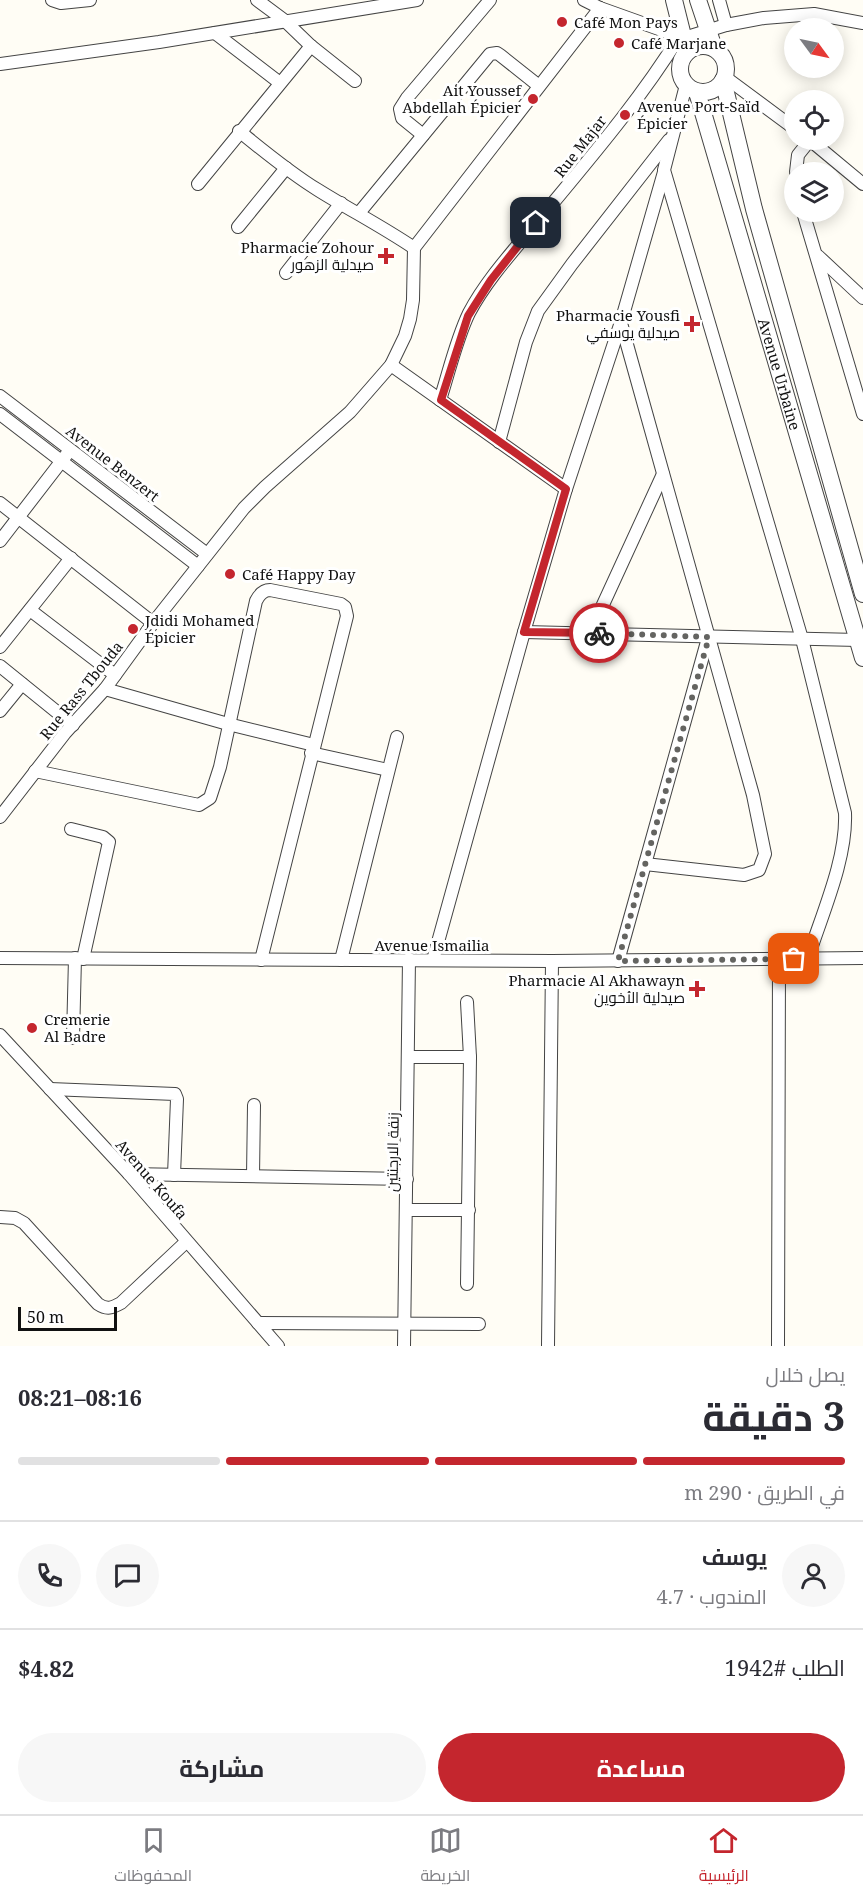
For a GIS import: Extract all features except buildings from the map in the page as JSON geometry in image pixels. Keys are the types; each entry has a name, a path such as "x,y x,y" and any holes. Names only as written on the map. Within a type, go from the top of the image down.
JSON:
{"street":[{"path":"52,0 61,3 90,0"},
{"path":"257,0 355,81"},
{"path":"0,64 59,57 417,0"},
{"path":"423,135 402,118 400,109 490,0"},
{"path":"584,0 684,42 714,48"},
{"path":"674,0 684,42 680,74 691,89 712,91 724,79 726,64 714,48 698,0"},
{"path":"719,0 726,25"},
{"path":"239,131 316,189 414,248 600,8"},
{"path":"684,42 707,30 764,18 814,14 863,23"},
{"path":"215,33 280,83"},
{"name":"Rue Majar","path":"441,400 461,334 475,303 650,81 684,42"},
{"path":"198,184 239,131 311,46"},
{"path":"359,213 488,57 494,53 500,55 539,86"},
{"path":"724,79 784,121"},
{"name":"Avenue Urbaine","path":"724,79 754,209 863,594"},
{"path":"433,960 566,489 621,322 672,138 691,89"},
{"name":"Avenue Urbaine","path":"691,89 863,658"},
{"path":"499,442 526,342 538,310 672,138"},
{"path":"822,150 863,184"},
{"path":"238,227 286,168"},
{"path":"664,170 802,639 842,793 846,830 842,851 808,958"},
{"path":"286,273 341,203"},
{"path":"806,222 863,414"},
{"name":"Rue Rass Tbouda","path":"0,816 34,771 105,688 244,508 350,412 391,364 405,336 410,319 413,300 414,248"},
{"path":"816,254 863,298"},
{"path":"621,322 753,795 764,845 763,862 759,870 744,875 645,864"},
{"path":"391,364 566,489"},
{"name":"Avenue Benzert","path":"0,396 207,554"},
{"name":"Avenue Benzert","path":"0,414 198,566"},
{"path":"0,541 70,449"},
{"path":"590,633 663,474"},
{"path":"0,502 153,623"},
{"path":"0,647 71,558"},
{"path":"34,771 199,805 210,798 220,767 259,596 266,590 270,590 341,604 345,607 346,616 261,960"},
{"path":"30,610 115,675"},
{"path":"524,632 858,640"},
{"path":"618,961 709,637"},
{"path":"0,666 73,724"},
{"path":"0,711 22,684"},
{"path":"105,688 388,770"},
{"path":"341,960 396,737"},
{"path":"71,829 103,837 109,842 79,958 73,1038"},
{"name":"Avenue Ismailia","path":"0,958 618,961 863,958"},
{"name":"زنقة الارجنتين","path":"404,1346 409,959"},
{"path":"778,1346 779,959"},
{"path":"548,1346 552,961"},
{"path":"466,1284 470,1057 467,1002"},
{"name":"Avenue Koufa","path":"0,1035 129,1174 278,1346"},
{"path":"408,1057 470,1057"},
{"path":"50,1089 175,1094 177,1099 174,1175"},
{"path":"253,1176 254,1105"},
{"path":"129,1174 407,1179"},
{"path":"406,1210 469,1210"},
{"path":"0,1217 15,1218 24,1223 98,1304 105,1308 112,1308 121,1303 186,1242"},
{"path":"258,1323 479,1324"}],"way so far":[{"path":"599,633 709,637 618,961 794,959"}],"place":[{"name":"Café Mon Pays","path":"562,22"},
{"name":"Café Marjane","path":"619,43"},
{"name":"Ait Youssef Abdellah Épicier","path":"533,99"},
{"name":"Avenue Port-Saïd Épicier","path":"625,115"},
{"name":"Pharmacie Zohour صيدلية الزهور","path":"386,256"},
{"name":"Pharmacie Yousfi صيدلية يوسفي","path":"692,324"},
{"name":"Café Happy Day","path":"230,574"},
{"name":"Jdidi Mohamed Épicier","path":"133,629"},
{"name":"Pharmacie Al Akhawayn صيدلية الأخوين","path":"697,989"},
{"name":"Cremerie Al Badre","path":"32,1028"}],"route":[{"path":"536,223 491,280 468,316 441,400 566,489 524,632 599,633"}]}
